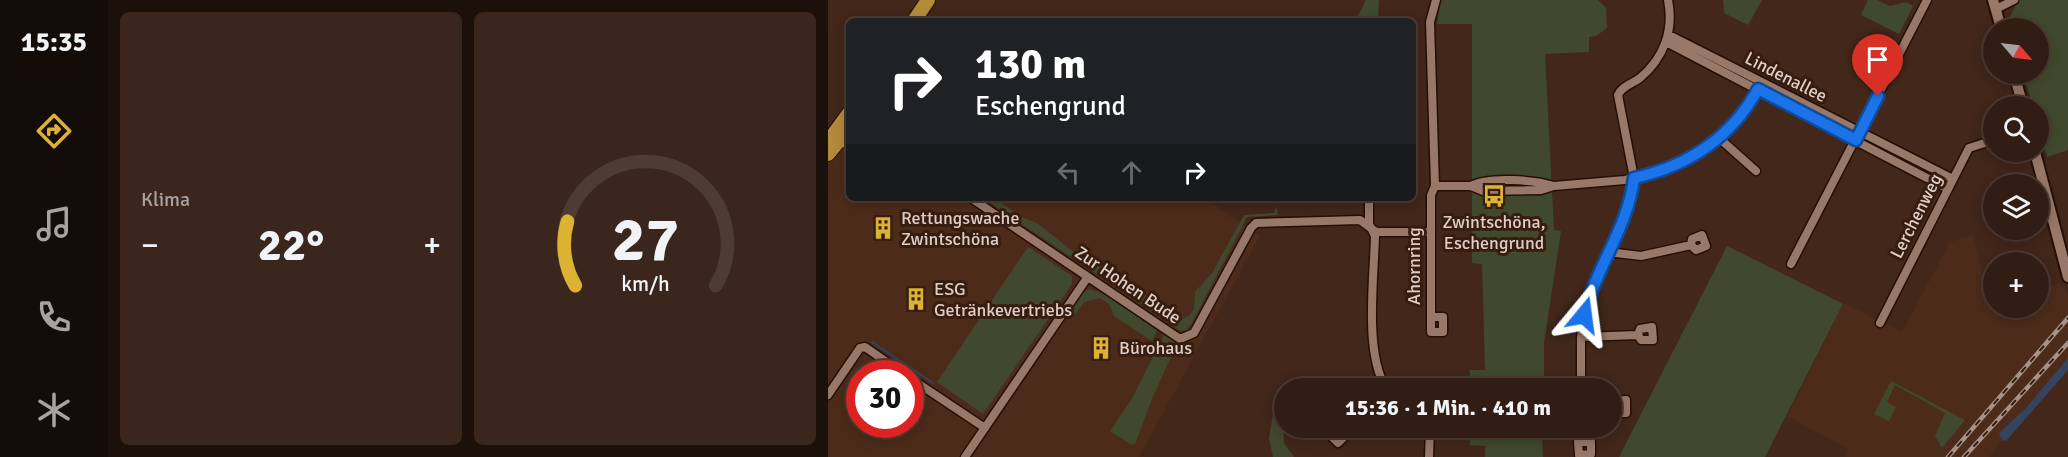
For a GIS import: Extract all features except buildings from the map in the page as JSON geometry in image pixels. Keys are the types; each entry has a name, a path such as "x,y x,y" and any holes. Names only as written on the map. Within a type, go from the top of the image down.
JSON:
{"main road":[{"path":"916,18 928,0"},
{"path":"828,142 846,118"},
{"path":"828,154 838,142 846,138"}],"street":[{"name":"Ahornring","path":"1431,317 1431,195 1435,186 1430,22 1436,0"},
{"path":"1581,378 1581,337 1588,297 1626,218 1634,178 1618,95 1620,90 1650,69 1667,38 1671,23 1668,0"},
{"path":"1791,264 1927,0"},
{"path":"1995,4 2013,0"},
{"name":"Lindenallee","path":"1667,38 1857,136 1948,189"},
{"path":"1435,186 1471,186 1494,191 1542,190 1554,186 1634,178 1678,165 1719,138 1747,109 1760,86"},
{"name":"Lindenallee","path":"1857,136 1953,179"},
{"path":"1719,138 1756,171"},
{"name":"Lerchenweg","path":"1880,323 1969,148 1983,144"},
{"path":"2038,162 2067,266 2068,277"},
{"name":"Zur Hohen Bude","path":"975,201 1172,336 1180,339 1194,333 1200,325 1251,228 1256,223 1360,220 1371,227"},
{"path":"1369,201 1371,227 1375,236 1373,352 1379,378"},
{"path":"1371,227 1378,232 1428,232 1431,229"},
{"path":"1608,252 1641,256 1691,245"},
{"path":"965,457 1087,278"},
{"path":"1581,337 1638,334"},
{"path":"852,360 860,348 865,346 884,360"},
{"path":"828,395 846,369"},
{"path":"924,387 985,428"},
{"path":"1429,457 1430,438"},
{"path":"1584,438 1584,442"}],"shaded area":[{"path":"846,134 846,201 1209,201 1260,236 1139,457 828,457 828,160"},
{"path":"1973,235 1983,275 1983,318 2049,318 2049,287 2059,283 2068,294 2068,368 1989,457 1845,457 1848,449 1787,416 1844,303 1902,332 1950,242"}],"green space":[{"path":"1366,0 1379,0 1378,18 1357,18"},
{"path":"1441,0 1598,0 1606,8 1607,28 1596,36 1589,37 1589,52 1545,54 1554,230 1561,231 1544,343 1544,378 1470,378 1470,370 1485,370 1482,264 1472,263 1472,24 1437,24"},
{"path":"1723,0 1762,0 1748,25 1724,13"},
{"path":"1868,0 1877,0 1890,6 1906,2 1913,6 1899,34 1861,15"},
{"path":"2019,0 2068,0 2068,150 2049,156 2049,96 2030,96 2026,84 2049,84 2049,18 2009,18"},
{"path":"987,201 999,201 1021,217 1037,223 1076,254 1102,267 1121,283 1154,299 1171,318 1179,321 1190,315 1194,308 1195,292 1212,273 1244,215 1274,213 1276,206 1278,215 1247,217 1192,323 1186,330 1181,331"},
{"path":"1727,246 1843,304 1765,457 1619,457"},
{"path":"1028,247 1072,276 1072,284 983,414 937,382"},
{"path":"1088,289 1103,293 1157,330 1152,341 1114,316 1109,304 1100,298 1084,302 1072,319 1067,314 1081,294"},
{"path":"1164,335 1178,342 1154,394 1135,444 1132,445 1110,431 1133,397"},
{"path":"1891,381 1965,420 1942,448 1935,436 1945,413 1895,385 1887,402 1896,407 1889,421 1874,414"},
{"path":"1273,414 1274,438 1284,438 1284,443 1294,457 1273,457 1269,438"},
{"path":"1470,438 1542,438 1543,457 1485,457 1485,446 1470,445"}],"water":[{"path":"2068,358 2068,370 2006,441 2002,440 1999,433 2026,408"}],"waterway":[{"path":"872,342 933,383"}],"railway":[{"path":"1948,457 2068,318"},
{"path":"1964,457 2068,343"}],"place":[{"name":"Zwintschöna, Eschengrund","path":"1494,196"},
{"name":"Rettungswache Zwintschöna","path":"883,228"},
{"name":"ESG Getränkevertriebs","path":"916,299"},
{"name":"Bürohaus","path":"1101,348"}],"route":[{"path":"1584,315 1595,280 1626,218 1632,200 1634,178 1678,165 1702,151 1719,138 1747,109 1758,89 1856,140 1878,96"}]}
